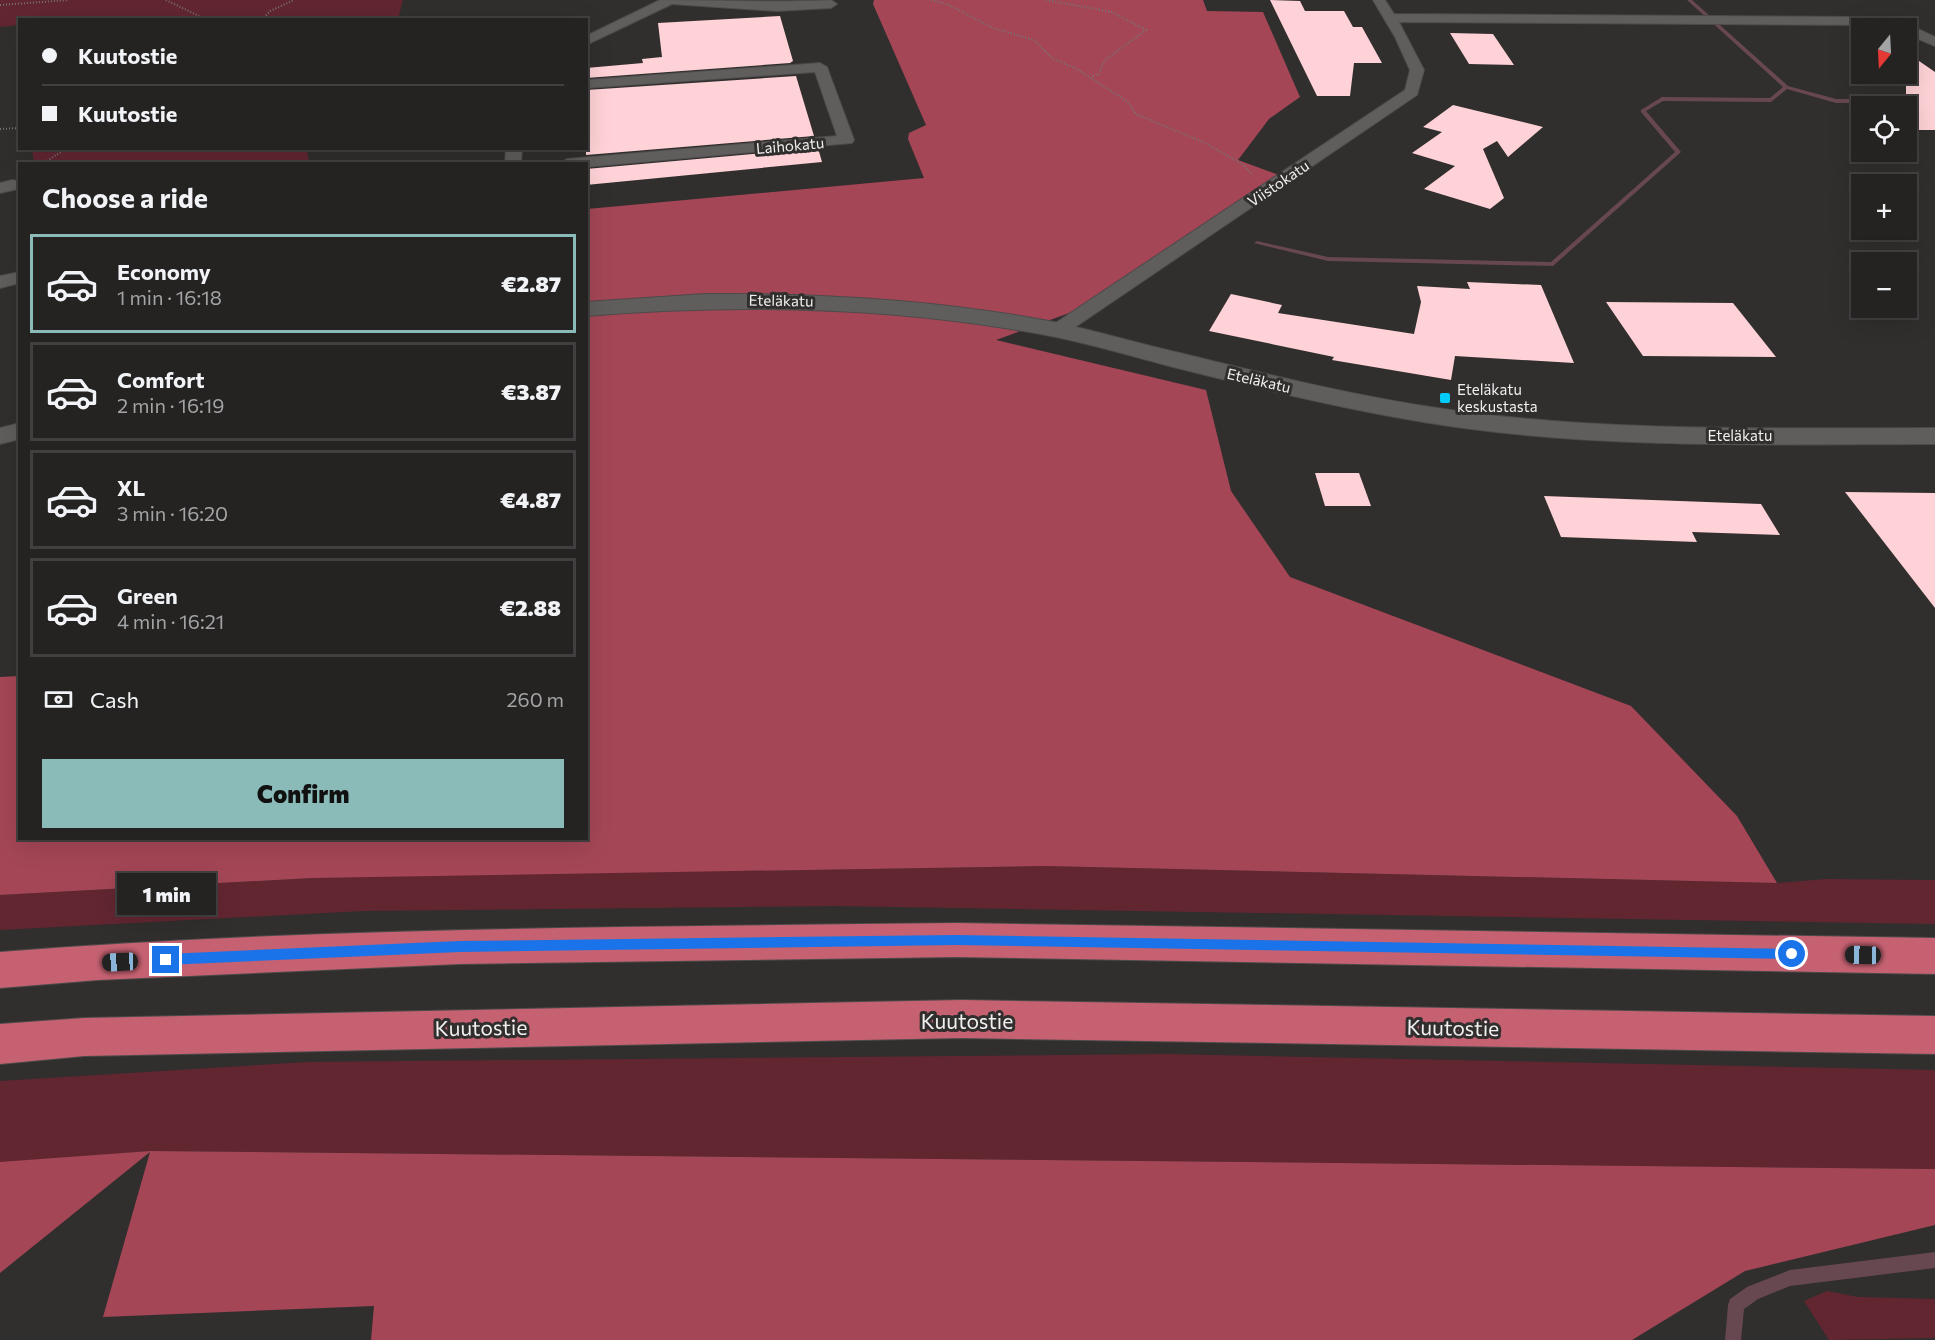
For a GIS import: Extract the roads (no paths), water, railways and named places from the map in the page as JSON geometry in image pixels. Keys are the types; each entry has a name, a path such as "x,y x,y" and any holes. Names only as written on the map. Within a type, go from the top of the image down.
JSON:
{"highway":[{"path":"0,970 110,962 460,946 956,940 1935,956"},
{"name":"Kuutostie","path":"0,1044 84,1037 962,1019 1935,1035"}],"main road":[{"name":"Eteläkatu","path":"588,309 764,299 850,302 934,310 1058,330 1348,400 1427,415 1520,427 1603,434 1935,436"},
{"path":"0,436 18,432"}],"street":[{"path":"588,40 670,0 776,7 831,4"},
{"name":"Viistokatu","path":"1058,330 1413,92 1417,70 1391,18 1379,0"},
{"path":"1391,18 1851,21"},
{"path":"1917,34 1935,42"},
{"name":"Laihokatu","path":"588,84 819,67 846,140 588,162"},
{"path":"0,282 18,278"}],"waterway":[{"path":"1689,0 1786,87"},
{"path":"1257,243 1328,259 1553,264 1678,152 1643,111 1662,99 1771,100 1786,87"},
{"path":"1786,87 1836,101 1935,101"},
{"path":"1733,1340 1736,1305 1753,1293 1790,1278 1935,1260"}],"place":[{"name":"Eteläkatu keskustasta","path":"1445,398"}]}
